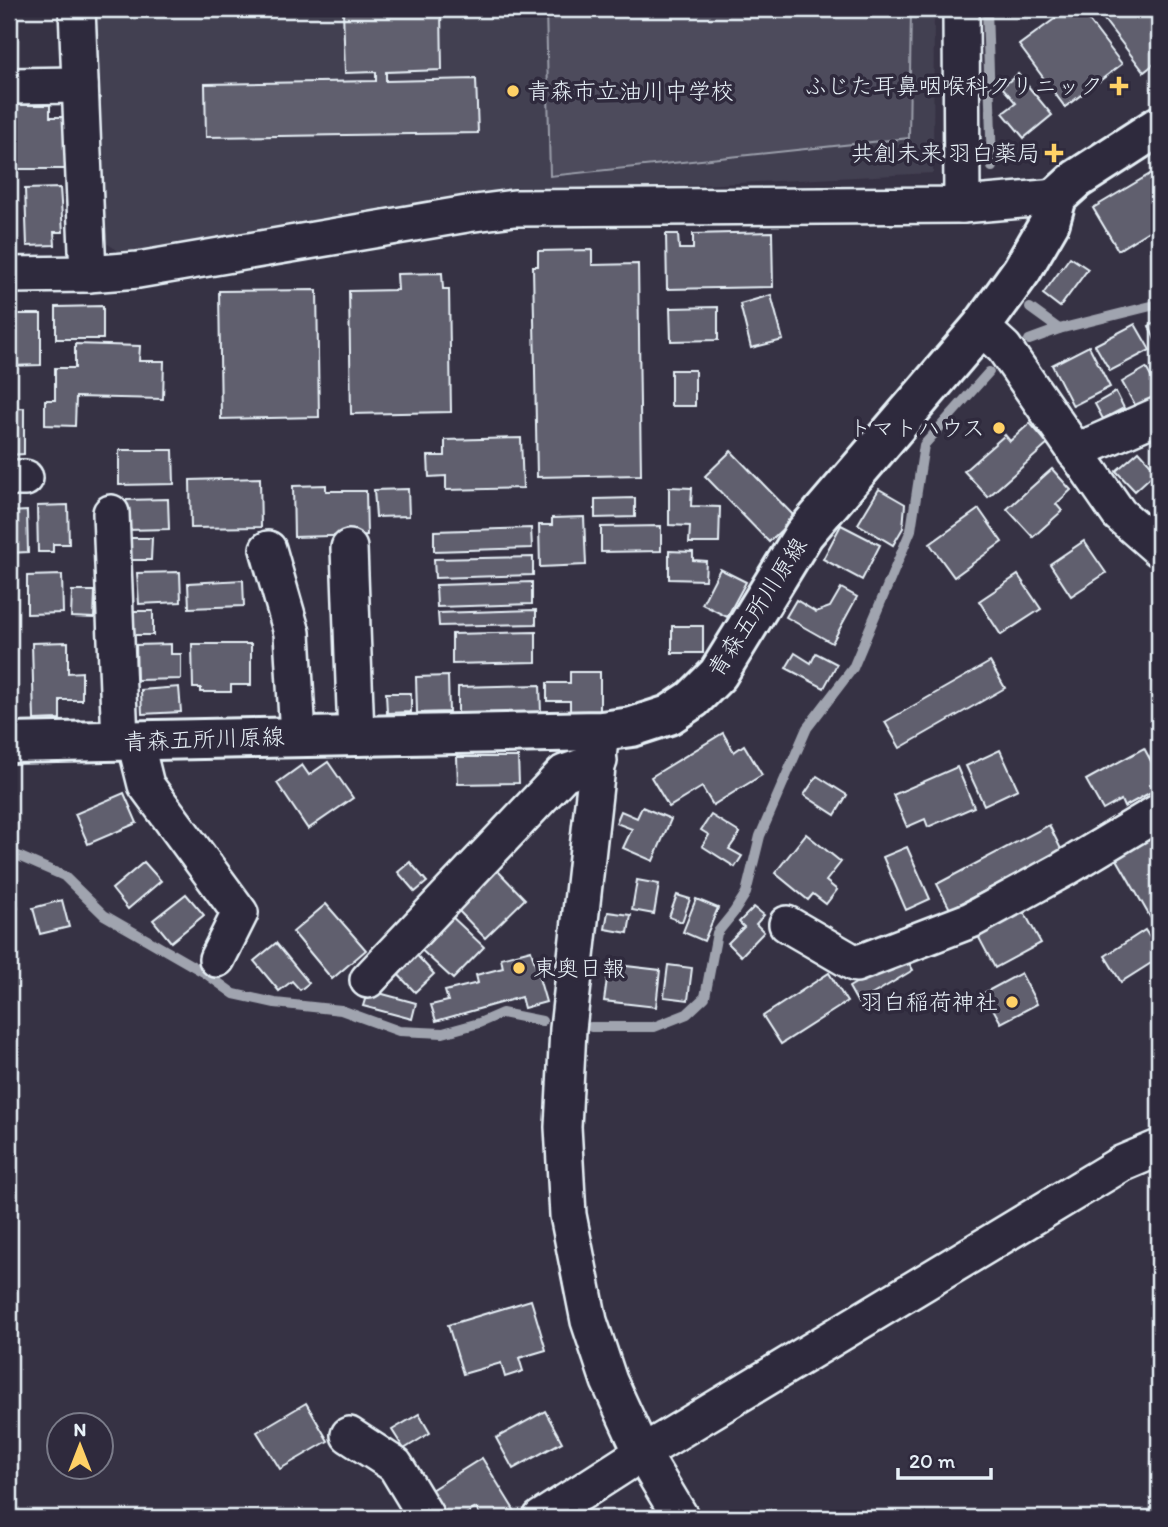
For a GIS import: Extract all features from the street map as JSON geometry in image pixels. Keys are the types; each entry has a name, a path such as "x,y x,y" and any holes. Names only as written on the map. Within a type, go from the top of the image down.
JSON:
{"main road":[{"path":"1057,197 1077,179 1159,126"},
{"name":"青森五所川原線","path":"9,743 356,735 600,746 632,727 668,715 692,699 718,674 804,534 981,327 1023,270 1050,222 1057,197"}],"street":[{"path":"77,9 88,274"},
{"path":"961,9 962,205"},
{"path":"9,86 80,85"},
{"path":"9,275 138,271 514,208 962,205 1057,197"},
{"path":"981,327 1004,348 1119,514 1159,549"},
{"path":"1075,452 1159,415"},
{"path":"111,513 127,741 146,785 240,913 217,959"},
{"path":"349,548 356,735"},
{"path":"268,550 292,633 298,736"},
{"path":"368,980 564,773 600,746"},
{"path":"600,746 568,1029 563,1127 568,1215 589,1321 608,1381 642,1453 681,1518"},
{"path":"788,924 856,964 971,920 1064,869 1159,812"},
{"path":"541,1518 642,1453 1121,1164 1159,1148"},
{"path":"349,1435 395,1465 427,1518"}],"shaded area":[{"name":"青森市立油川中学校","path":"91,9 934,9 933,173 508,195 120,252 97,237"},
{"path":"546,9 911,9 909,138 550,176"}],"building":[{"path":"343,9 441,9 442,70 386,72 386,81 476,79 478,133 206,137 205,84 376,81 376,72 345,73"},
{"path":"1068,9 1080,9 1122,64 1065,107 1019,45"},
{"path":"1113,9 1150,9 1159,21 1159,60 1144,72 1102,17"},
{"path":"1018,74 1052,115 1024,138 1003,113 1016,103 1002,87"},
{"path":"15,105 50,105 50,117 65,117 65,169 15,169"},
{"path":"1157,170 1159,233 1155,227 1118,250 1093,208"},
{"path":"11,177 11,241 9,241"},
{"path":"60,188 63,232 54,232 55,245 27,246 25,189"},
{"path":"772,232 773,287 667,289 666,234 678,234 679,249 693,249 693,234"},
{"path":"592,250 592,265 638,264 641,475 537,477 533,266 538,266 538,251"},
{"path":"1070,257 1088,269 1060,307 1043,294"},
{"path":"442,273 443,289 449,289 451,412 351,414 349,291 398,290 397,274"},
{"path":"317,290 319,417 221,419 219,291"},
{"path":"771,295 783,340 751,348 740,304"},
{"path":"103,306 103,339 56,339 56,307"},
{"path":"9,307 14,307 14,314 41,314 41,365 9,366"},
{"path":"718,307 718,340 671,341 670,308"},
{"path":"1159,321 1159,349 1149,326"},
{"path":"1135,324 1150,350 1110,371 1095,345"},
{"path":"75,344 140,346 139,361 164,361 163,399 76,397 75,426 45,425 45,400 55,400 55,368 75,368"},
{"path":"1089,346 1110,387 1073,406 1052,365"},
{"path":"1146,368 1159,391 1159,397 1137,409 1122,382"},
{"path":"671,370 695,370 695,406 671,406"},
{"path":"1116,392 1124,408 1103,419 1095,404"},
{"path":"24,408 24,454 9,455 9,409"},
{"path":"1030,423 1048,444 988,497 964,471 1005,435 1010,441"},
{"path":"521,438 523,488 446,490 446,476 429,477 428,456 445,456 445,440"},
{"path":"119,450 173,450 174,484 119,485"},
{"path":"731,451 795,517 769,542 705,476"},
{"path":"1139,451 1157,471 1135,491 1116,471"},
{"path":"1052,469 1071,490 1056,504 1062,511 1033,537 1007,509"},
{"path":"260,478 261,527 191,528 190,480"},
{"path":"326,485 326,491 366,491 367,535 294,537 293,486"},
{"path":"669,487 692,488 691,506 720,507 719,543 689,543 690,526 669,525"},
{"path":"408,489 409,516 376,517 374,490"},
{"path":"879,489 905,504 903,528 893,545 858,524"},
{"path":"635,498 635,517 595,518 595,499"},
{"path":"168,499 169,529 126,530 126,500"},
{"path":"68,505 69,544 53,544 53,552 38,552 37,506"},
{"path":"979,509 1002,542 954,577 930,544"},
{"path":"27,511 28,552 9,553 9,512"},
{"path":"584,517 586,565 540,567 539,525 552,525 552,518"},
{"path":"841,525 880,545 862,580 823,559"},
{"path":"661,526 661,551 601,552 601,527"},
{"path":"531,528 532,548 434,551 434,531"},
{"path":"128,538 152,538 151,560 127,560"},
{"path":"1084,541 1106,573 1071,596 1050,564"},
{"path":"669,551 693,552 693,560 706,561 705,580 669,579"},
{"path":"533,557 533,575 435,578 434,559"},
{"path":"720,569 746,582 727,617 702,604"},
{"path":"180,572 181,602 139,604 137,573"},
{"path":"62,575 63,613 27,614 27,576"},
{"path":"1018,575 1041,609 1001,635 979,601"},
{"path":"243,580 244,606 189,608 188,583"},
{"path":"532,582 532,604 437,607 436,585"},
{"path":"841,588 857,597 832,643 786,617 796,600 816,612 830,607"},
{"path":"72,591 95,591 94,618 71,617"},
{"path":"536,610 536,624 439,626 438,613"},
{"path":"132,611 153,611 153,635 132,635"},
{"path":"672,626 703,626 703,653 672,653"},
{"path":"536,632 536,662 452,664 452,634"},
{"path":"68,642 68,673 82,672 82,700 60,700 60,719 34,720 32,643"},
{"path":"171,644 171,654 181,654 181,679 137,680 136,645"},
{"path":"192,644 251,644 251,685 231,685 231,692 201,692 201,688 193,688"},
{"path":"795,653 811,663 816,653 837,664 824,688 786,668"},
{"path":"990,662 1005,688 900,748 885,722"},
{"path":"570,672 600,672 600,713 570,713 570,701 547,701 547,683 570,683"},
{"path":"448,676 449,712 417,713 416,677"},
{"path":"540,685 541,713 458,715 458,687"},
{"path":"179,687 181,712 142,714 141,690"},
{"path":"386,693 411,693 411,712 387,713"},
{"path":"723,733 734,752 744,745 762,775 713,805 702,787 669,807 651,777"},
{"path":"1144,748 1159,776 1159,780 1150,785 1153,791 1124,807 1121,800 1103,810 1086,780"},
{"path":"1000,750 1018,789 984,805 966,766"},
{"path":"457,757 518,757 519,783 458,784"},
{"path":"328,762 353,798 308,829 277,783 302,765 309,775"},
{"path":"957,767 974,807 928,827 925,819 907,827 893,795"},
{"path":"817,776 847,795 835,815 804,795"},
{"path":"124,793 137,823 88,844 75,814"},
{"path":"642,807 671,819 653,861 623,848 632,829 616,823 621,811 637,818"},
{"path":"711,815 740,833 729,849 742,856 735,867 702,846 709,835 701,830"},
{"path":"1049,825 1062,851 950,909 937,884"},
{"path":"1159,828 1159,918 1153,922 1114,854"},
{"path":"806,834 841,862 826,881 837,890 826,904 813,894 808,900 775,873"},
{"path":"907,847 930,899 906,910 883,857"},
{"path":"144,862 161,881 128,909 112,889"},
{"path":"410,862 427,882 415,892 398,872"},
{"path":"496,869 525,899 485,938 456,908"},
{"path":"637,880 659,884 654,914 632,910"},
{"path":"12,883 18,908 9,910 9,884"},
{"path":"186,894 204,915 171,942 153,920"},
{"path":"677,895 690,899 682,922 669,917"},
{"path":"696,899 718,908 704,941 683,932"},
{"path":"62,900 69,927 40,934 33,908"},
{"path":"326,904 366,950 332,979 293,932"},
{"path":"754,907 764,915 756,924 764,932 741,956 728,943 744,927 739,922"},
{"path":"1023,910 1041,943 995,968 977,934"},
{"path":"608,912 631,915 628,933 605,929"},
{"path":"448,913 484,947 453,979 417,946"},
{"path":"1145,930 1159,952 1159,958 1121,982 1105,956"},
{"path":"276,943 309,983 300,990 292,981 279,991 254,961"},
{"path":"412,950 434,974 415,992 392,968"},
{"path":"531,950 546,1002 524,1008 521,997 436,1021 431,1005 448,1001 445,991 478,983 476,975 503,968 501,958"},
{"path":"904,955 913,970 858,1003 849,987"},
{"path":"609,964 660,970 656,1007 604,1001"},
{"path":"668,965 692,968 688,1000 664,997"},
{"path":"829,973 847,1002 781,1044 763,1016"},
{"path":"1021,973 1037,1004 1001,1023 984,993"},
{"path":"368,990 416,1003 412,1019 363,1006"},
{"path":"531,1300 546,1350 519,1358 523,1371 505,1377 501,1363 463,1374 448,1325"},
{"path":"306,1403 328,1441 280,1469 257,1432"},
{"path":"545,1411 562,1442 513,1469 496,1438"},
{"path":"419,1414 430,1433 404,1449 392,1430"},
{"path":"482,1458 519,1518 482,1518 476,1508 459,1518 438,1518 423,1495"}],"waterway":[{"path":"987,9 992,167"},
{"path":"1029,340 1059,329 1159,304"},
{"path":"1030,308 1059,329"},
{"path":"591,1027 654,1027 687,1014 705,997 717,933 746,893 760,836 807,728 853,668 911,530 924,445 989,372"},
{"path":"9,852 64,876 104,915 205,973 234,994 275,1003 341,1010 399,1031 443,1033 502,1013 542,1021"}],"place":[{"name":"ふじた耳鼻咽喉科クリニック","path":"1119,86"},
{"name":"青森市立油川中学校","path":"513,91"},
{"name":"共創未来 羽白薬局","path":"1054,153"},
{"name":"トマトハウス","path":"999,428"},
{"name":"東奥日報","path":"519,968"},
{"name":"羽白稲荷神社","path":"1012,1002"}]}
